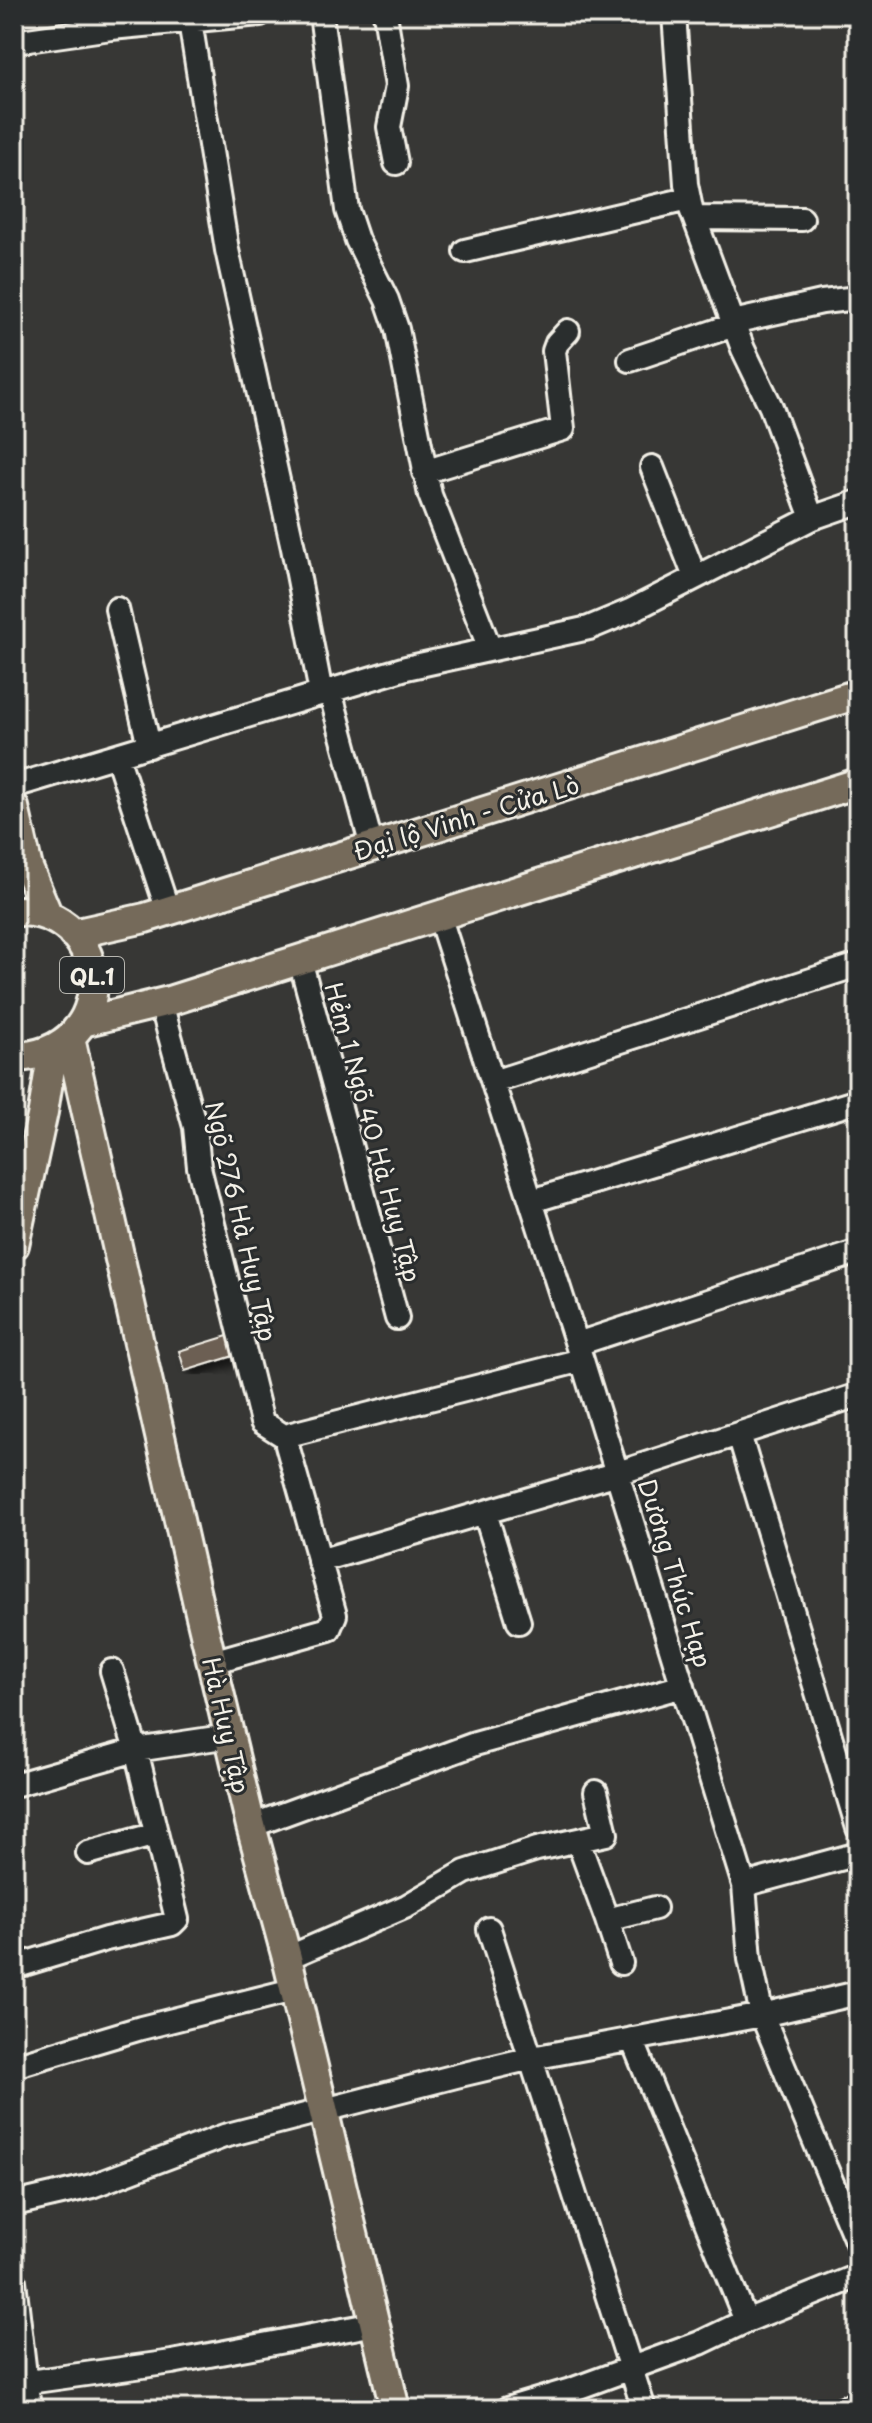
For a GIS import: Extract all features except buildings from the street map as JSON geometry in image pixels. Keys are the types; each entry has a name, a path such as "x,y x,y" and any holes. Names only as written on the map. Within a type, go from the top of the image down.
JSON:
{"main road":[{"name":"Đại lộ Vinh - Cửa Lò","path":"73,934 168,911 858,694"},
{"path":"14,1057 33,1057 69,1037 161,1003 858,783"},
{"path":"14,807 28,868 48,916"},
{"name":"QL.1","path":"14,911 48,916 73,934 90,961 93,982 91,1002 69,1037 43,1112 14,1245"},
{"name":"Hà Huy Tập","path":"69,1037 212,1662 251,1826 287,1958 395,2409"}],"street":[{"path":"14,42 109,21 190,21 260,14"},
{"path":"321,14 347,210 357,240 387,300 397,329 424,472 439,522 490,649"},
{"path":"385,14 397,86 389,127 396,163"},
{"path":"674,14 691,209 743,349 771,407 812,518"},
{"path":"190,21 227,250 325,692 372,847"},
{"path":"465,251 691,209 802,219"},
{"path":"630,360 734,323 822,302 858,298"},
{"path":"424,472 563,429 554,351 568,331"},
{"path":"652,467 695,577"},
{"path":"14,786 445,658 589,628 630,611 812,518 858,502"},
{"path":"117,609 149,746"},
{"path":"117,756 168,911"},
{"name":"Dương Thúc Hạp","path":"439,915 580,1352 744,1885 750,1959 762,2015 858,2245"},
{"name":"Hẻm 1 Ngõ 40 Hà Huy Tập","path":"300,960 397,1318"},
{"path":"493,1082 858,965"},
{"name":"Ngõ 276 Hà Huy Tập","path":"161,1003 195,1127 199,1167 262,1422 287,1438"},
{"path":"532,1201 858,1101"},
{"path":"212,1662 329,1629 335,1615 287,1445 287,1438 292,1434 580,1352 858,1252"},
{"path":"319,1561 618,1473 858,1395"},
{"path":"739,1434 858,1828"},
{"path":"485,1513 519,1622"},
{"path":"14,1967 106,1939 172,1924 177,1919 136,1750 112,1671"},
{"path":"251,1826 475,1744 683,1686"},
{"path":"14,1785 136,1750 230,1736"},
{"path":"287,1958 407,1906 465,1872 526,1852 606,1834 596,1792"},
{"path":"88,1853 156,1834"},
{"path":"578,1841 621,1963"},
{"path":"744,1885 858,1854"},
{"path":"607,1920 655,1908"},
{"path":"489,1929 644,2409"},
{"path":"14,2066 141,2028 293,1990"},
{"path":"14,2204 92,2186 212,2140 532,2058 762,2015 858,1993"},
{"path":"632,2039 746,2321"},
{"path":"507,2409 700,2343 858,2276"},
{"path":"14,2281 20,2383 29,2409"},
{"path":"20,2383 172,2362 375,2324"},
{"path":"841,2409 858,2402"}]}
